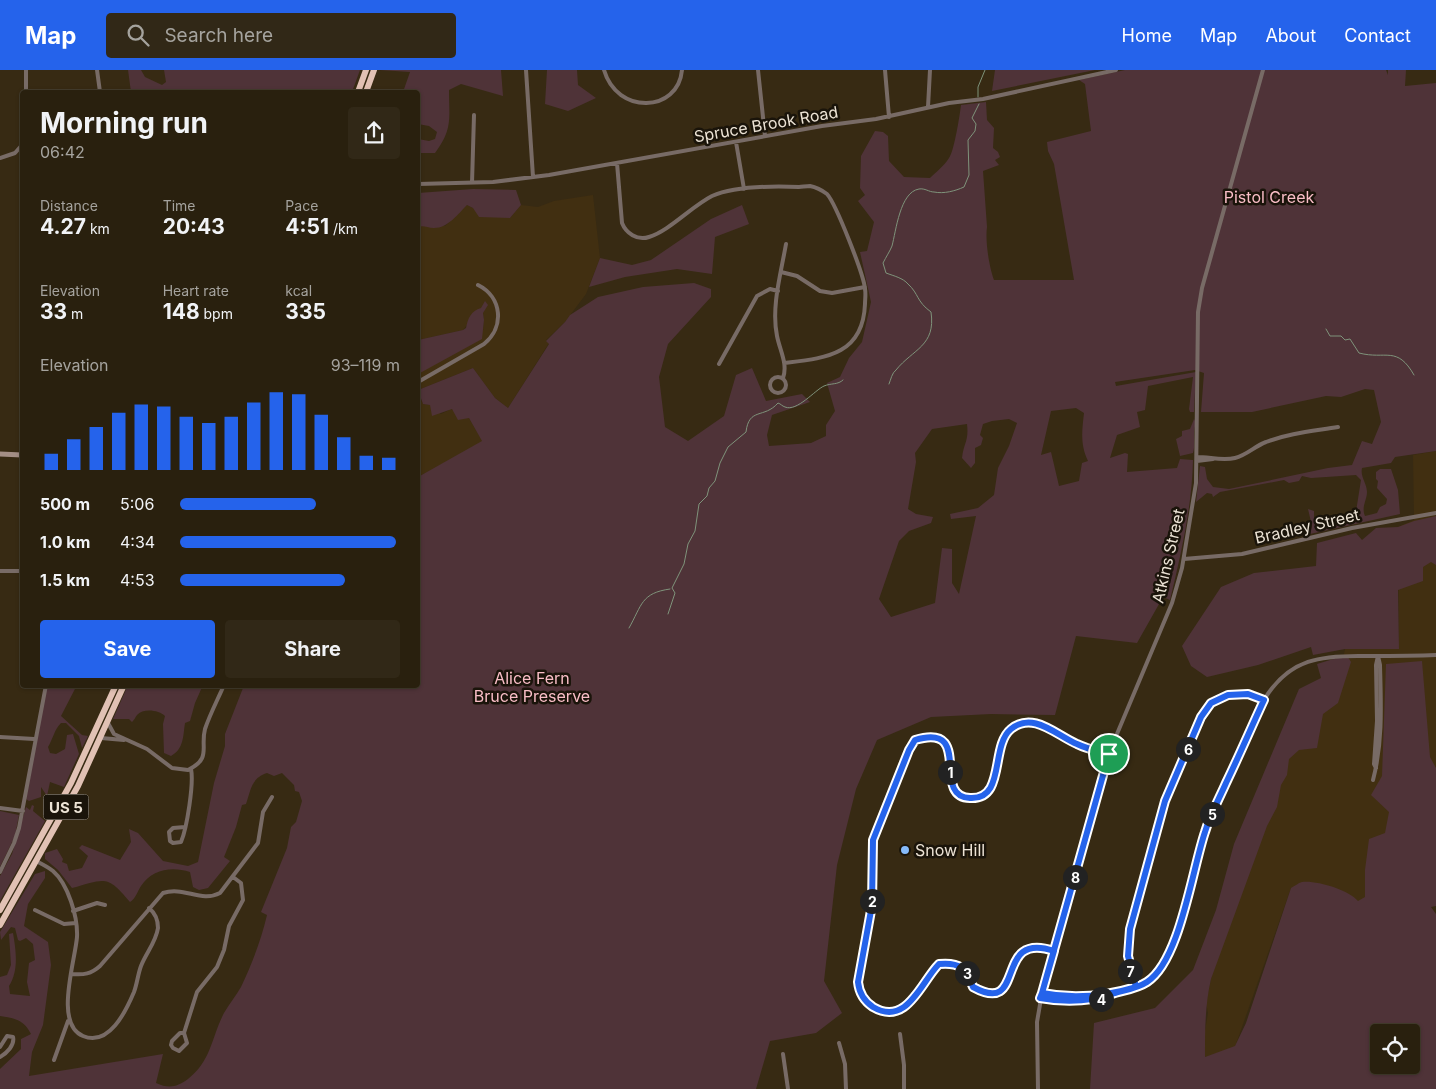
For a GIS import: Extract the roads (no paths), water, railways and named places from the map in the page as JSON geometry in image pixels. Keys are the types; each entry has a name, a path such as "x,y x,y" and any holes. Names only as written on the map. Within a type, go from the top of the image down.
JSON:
{"highway":[{"path":"359,90 366,70"},
{"path":"367,90 374,70"},
{"name":"US 5","path":"0,910 71,783 115,688"},
{"name":"US 5","path":"0,925 2,916 36,861 70,800 101,738 123,688"}],"street":[{"path":"26,70 26,90"},
{"path":"97,70 100,90"},
{"path":"526,70 533,177"},
{"path":"604,70 613,89 622,98 634,102 647,103 668,96 682,79 682,70"},
{"path":"758,70 765,136"},
{"path":"884,70 889,117"},
{"path":"928,107 930,70"},
{"name":"Spruce Brook Road","path":"420,184 472,183 533,177 765,136 889,117 949,102 983,99 1116,70"},
{"name":"Atkins Street","path":"1038,1089 1037,1022 1040,998 1109,754 1172,603 1184,559 1196,484 1198,312 1202,288 1263,70"},
{"path":"472,183 474,114"},
{"path":"736,142 744,189"},
{"path":"0,158 15,153 20,147"},
{"path":"617,163 622,223 626,231 636,237 648,238 713,196 763,187 809,186 826,194 833,203 847,236 865,287 864,317 859,334 845,349 821,358 785,363"},
{"path":"783,378 777,377 771,381 770,387 775,392 781,393 785,390 786,382 783,378 785,363 777,335 776,309 786,244"},
{"path":"781,272 797,276 820,291 832,293 865,287"},
{"path":"420,381 484,344 493,336 498,326 497,311 489,294 478,284"},
{"path":"719,364 757,296 770,289 778,290"},
{"path":"1197,459 1236,458 1250,452 1263,443 1281,437 1338,427"},
{"path":"0,454 20,455"},
{"name":"Bradley Street","path":"1184,559 1242,554 1352,528 1436,513"},
{"path":"0,571 20,571"},
{"path":"1040,998 1084,1001 1102,998 1136,987 1152,979 1166,960 1183,913 1207,826 1264,700 1286,674 1312,660 1333,656 1436,656"},
{"path":"1373,780 1379,756 1378,656"},
{"path":"0,872 14,843 23,811 34,739 45,688"},
{"path":"108,723 111,731 147,749 172,768 179,770 191,769 201,761 205,749 205,730 223,688"},
{"path":"1136,987 1128,956 1130,929 1164,806 1201,717 1211,703 1228,695 1248,694 1264,700"},
{"path":"1054,951 1035,946 1023,950 1015,960 1010,978 1005,986 997,992 988,993 973,987 966,972 959,966 951,963 939,964 930,973 908,1005 898,1010 887,1012 872,1006 862,996 858,982 872,905 873,837 909,750 915,740 936,737 946,744 950,756 952,786 958,795 968,798 978,798 987,794 992,785 1005,735 1012,728 1021,724 1032,722 1043,725 1080,746 1109,754"},
{"path":"0,737 34,739"},
{"path":"101,738 126,740"},
{"path":"185,827 173,828 169,832 170,841 173,843 181,842 185,827 193,780 191,769"},
{"path":"72,974 84,975 94,972 164,893 173,890 211,897 220,893 258,843 263,812 272,797"},
{"path":"0,808 23,811"},
{"path":"36,861 53,871 62,882 76,923 77,936 67,1008 68,1021 54,1060"},
{"path":"184,1033 180,1033 172,1042 171,1045 176,1050 179,1051 187,1043 184,1033 197,992 222,958 231,920 243,900 241,883 233,877"},
{"path":"73,911 97,903 105,905"},
{"path":"68,1021 73,1030 83,1036 95,1038 105,1035 115,1026 134,991 141,965 153,944 158,929 157,919 149,908"},
{"path":"35,910 64,924 76,923"},
{"path":"1042,993 1074,996 1114,994"},
{"path":"900,1034 904,1065 904,1089"},
{"path":"0,1047 7,1036 14,1037 14,1042 8,1051 0,1057"},
{"path":"839,1043 845,1064 846,1089"},
{"path":"783,1054 788,1089"}],"waterway":[{"path":"978,97 978,87 985,70"},
{"path":"889,384 895,371 927,340 932,323 931,312 912,288 904,280 886,273 883,263 892,246 897,222 907,197 919,189 938,193 964,187 969,175 968,140 975,131 976,124 972,118 979,104"},
{"path":"1326,329 1330,336 1341,336 1345,340 1350,339 1359,353 1390,355 1402,360 1414,375"},
{"path":"668,614 675,593 672,588 684,564 688,544 695,531 699,504 707,496 709,488 715,481 720,463 728,447 746,432 750,419 754,416 768,411 778,403 790,408 800,404 820,388 839,383 843,380"},
{"path":"629,628 640,607 648,597 660,591 670,589"}],"place":[{"name":"Snow Hill","path":"905,850"}],"park label":[{"name":"Pistol Creek","path":"1269,197"},
{"name":"Alice Fern Bruce Preserve","path":"532,687"}]}
